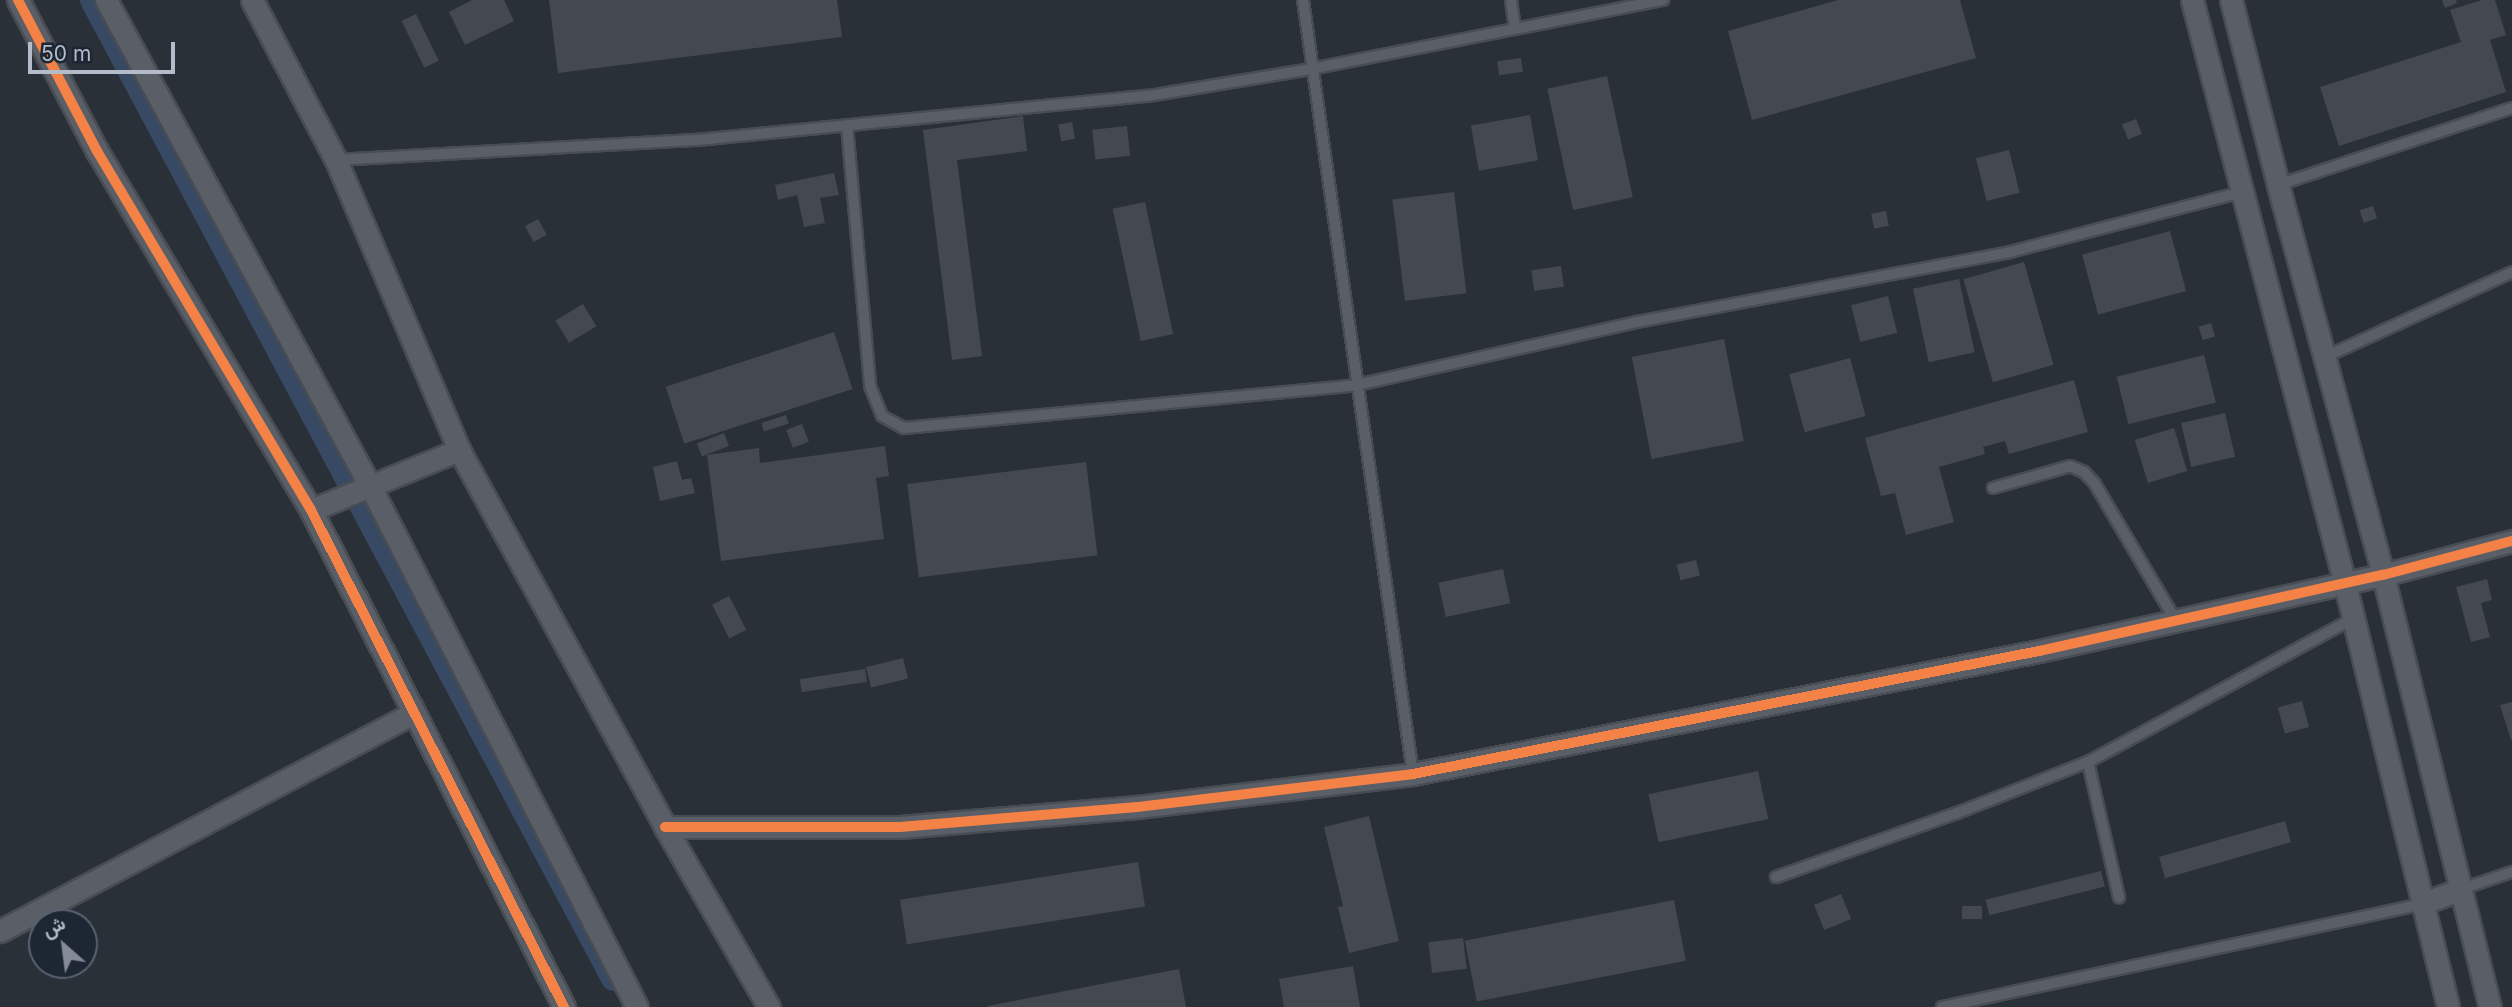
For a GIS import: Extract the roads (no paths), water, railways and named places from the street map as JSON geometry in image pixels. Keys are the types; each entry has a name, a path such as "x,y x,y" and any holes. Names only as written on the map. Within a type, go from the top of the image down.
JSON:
{"street":[{"path":"18,0 97,151 311,510 564,1007"},
{"path":"106,0 370,486 636,1007"},
{"path":"252,0 336,160 459,450 665,827 769,1007"},
{"path":"2192,0 2345,584 2448,1007"},
{"path":"2231,0 2383,575 2490,1007"},
{"path":"2242,192 2278,185"},
{"path":"311,510 459,450"},
{"path":"665,827 900,827 1137,807 1413,774 2026,653 2345,584 2512,541"},
{"path":"0,931 413,713"},
{"path":"2421,904 2459,890"}],"lane":[{"path":"1303,0 1413,774"},
{"path":"1511,0 1515,29"},
{"path":"336,160 697,140 1148,96 1311,69 1662,0"},
{"path":"2278,185 2512,108"},
{"path":"847,126 870,386 881,416 904,428 1357,385 1637,322 2010,252 2242,192"},
{"path":"2325,357 2512,272"},
{"path":"1993,488 2070,466 2084,472 2095,484 2176,621"},
{"path":"1776,877 1957,813 2088,762 2353,619"},
{"path":"2088,762 2119,897"},
{"path":"2459,890 2512,872"},
{"path":"1942,1007 2421,904"}],"waterway":[{"path":"90,0 612,980"}]}
